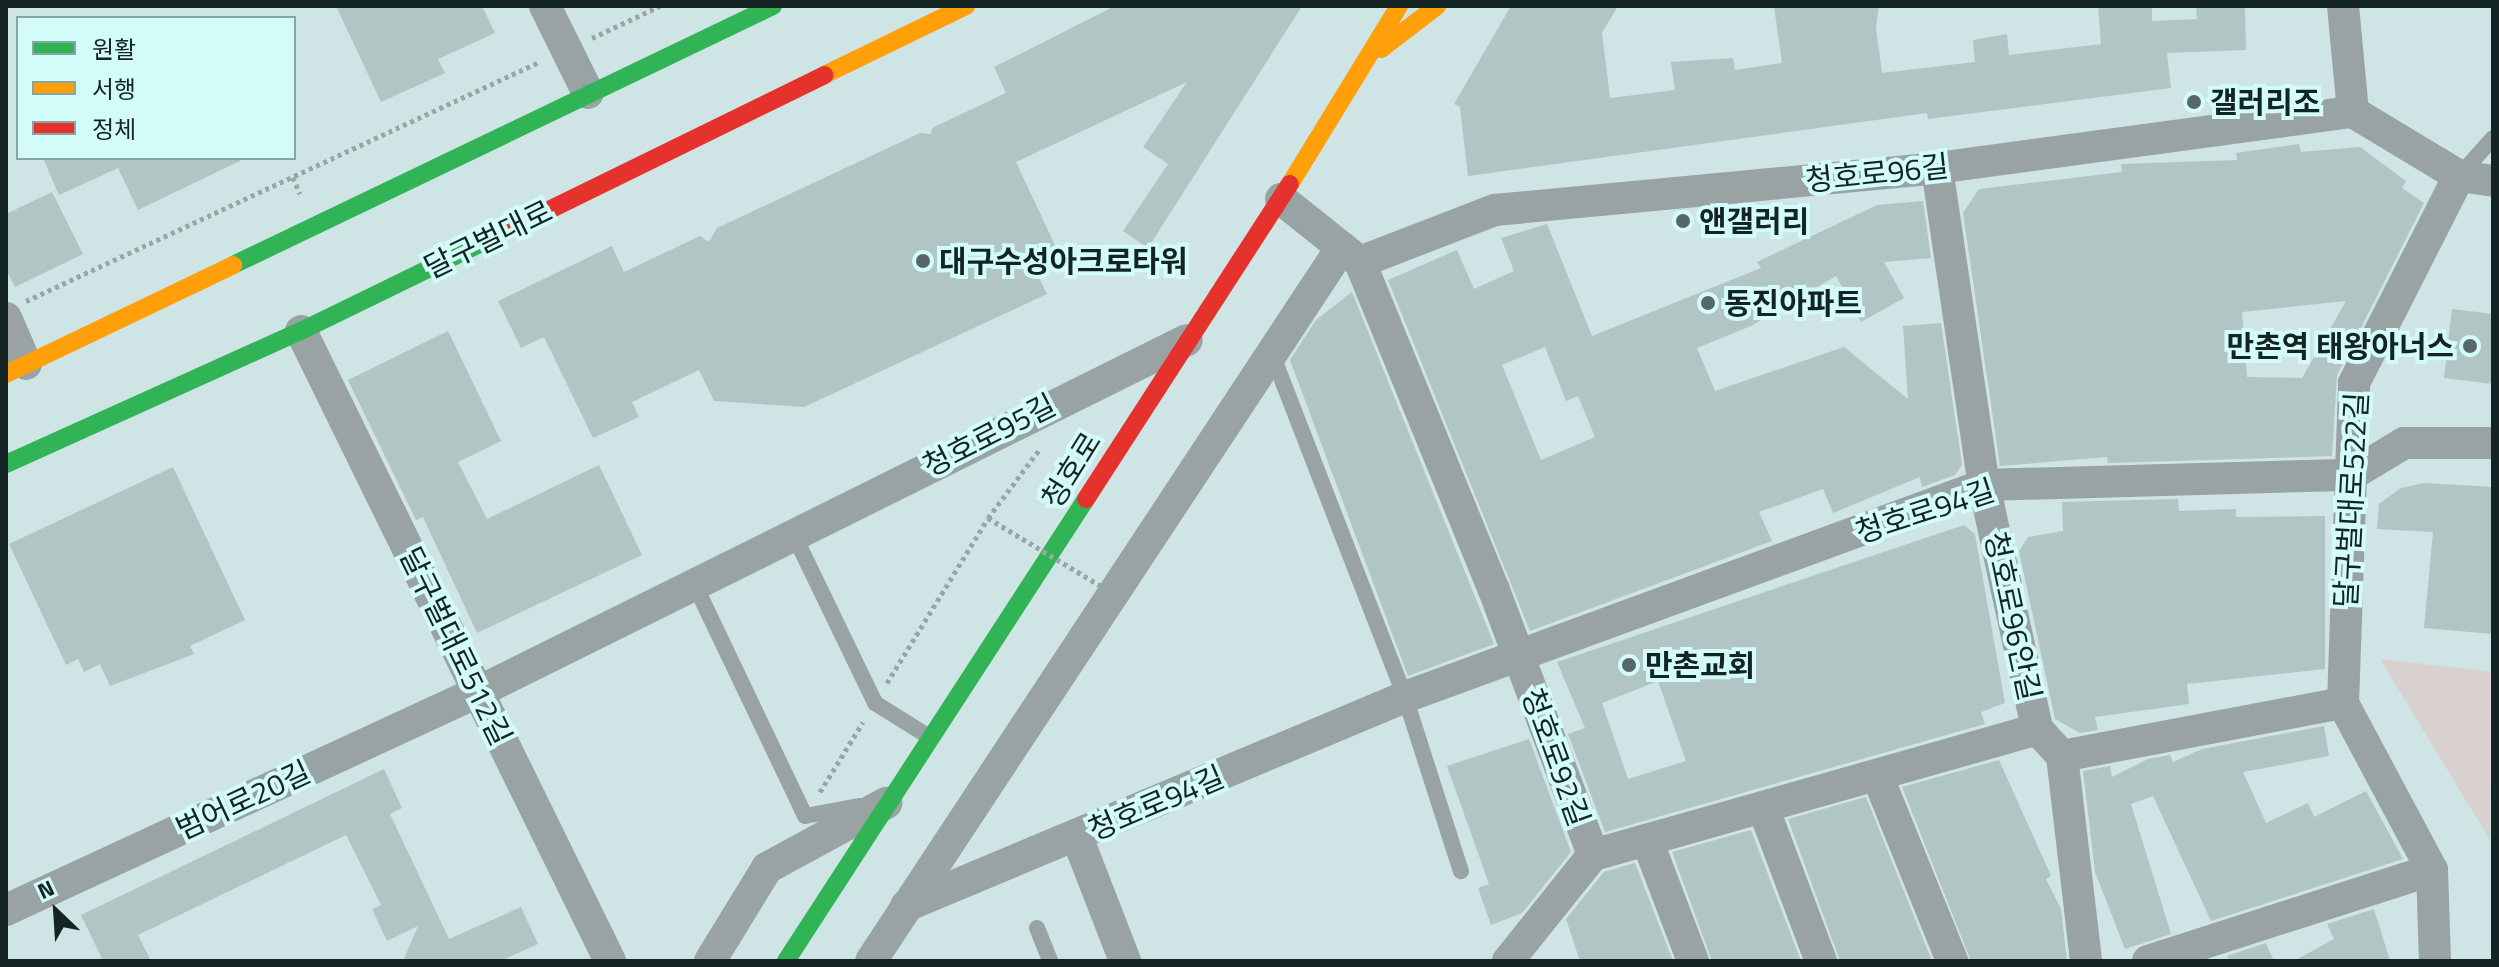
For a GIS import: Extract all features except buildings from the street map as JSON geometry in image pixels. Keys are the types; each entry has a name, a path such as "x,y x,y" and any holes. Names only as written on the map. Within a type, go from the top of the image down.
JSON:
{"main road":[{"path":"16,369 272,250 588,93 773,6"},
{"name":"달구벌대로","path":"6,464 301,331 966,6"},
{"name":"청호로","path":"786,961 1281,199 1373,55 1399,6"},
{"path":"1367,18 1373,55 1437,6"}],"street":[{"path":"545,6 588,93"},
{"path":"2343,6 2353,112 2459,176 2493,181"},
{"name":"청호로96길","path":"1351,255 1495,210 1937,168 2353,112"},
{"name":"청호로96안길","path":"1937,168 1984,485 2037,729 2062,756"},
{"name":"달구벌대로522길","path":"2343,703 2354,383 2459,176"},
{"path":"1281,199 1351,255 1520,658"},
{"path":"871,961 1116,595 1272,354 1351,255"},
{"path":"11,312 16,369"},
{"name":"달구벌대로512길","path":"301,331 610,961"},
{"name":"청호로95길","path":"480,691 1064,397 1187,340"},
{"path":"2351,475 2404,443 2493,443"},
{"name":"청호로94길","path":"906,906 1077,837 1405,697 1520,658 1984,485 2351,475"},
{"name":"청호로92길","path":"1520,658 1593,855"},
{"name":"범어로20길","path":"6,910 480,691"},
{"path":"2086,961 2062,756 2343,703 2432,870 2435,961"},
{"name":"청호로92길","path":"1508,961 1593,855 2037,729"},
{"path":"1877,775 1952,961"},
{"path":"710,961 767,868 889,801"},
{"path":"1763,807 1821,961"},
{"path":"1077,837 1125,961"},
{"path":"1647,840 1693,961"},
{"path":"2148,961 2432,870"}],"lane":[{"path":"2459,176 2493,138"},
{"path":"1272,354 1405,697 1461,871"},
{"path":"793,533 875,703 931,738"},
{"path":"694,583 805,816 889,801"},
{"path":"1037,928 1050,961"}],"path":[{"path":"11,312 660,6"},
{"path":"805,816 988,518 1039,449 1064,397"},
{"path":"988,518 1116,595"}],"shaded area":[{"path":"2380,659 2493,672 2490,840"}],"traffic: fast":[{"path":"233,265 773,6"},
{"path":"6,464 301,331 494,237"},
{"path":"786,961 1086,499"}],"traffic: slow":[{"path":"824,75 966,6"},
{"path":"1290,184 1399,6"},
{"path":"1381,49 1437,6"},
{"path":"6,374 233,265"}],"traffic: jam":[{"path":"494,237 824,75"},
{"path":"1086,499 1290,184"}],"place":[{"name":"갤러리조","path":"2194,102"},
{"name":"앤갤러리","path":"1683,221"},
{"name":"대구수성아크로타워","path":"923,261"},
{"name":"동진아파트","path":"1708,303"},
{"name":"만촌역 태왕아너스","path":"2470,346"},
{"name":"만촌교회","path":"1629,665"}]}
